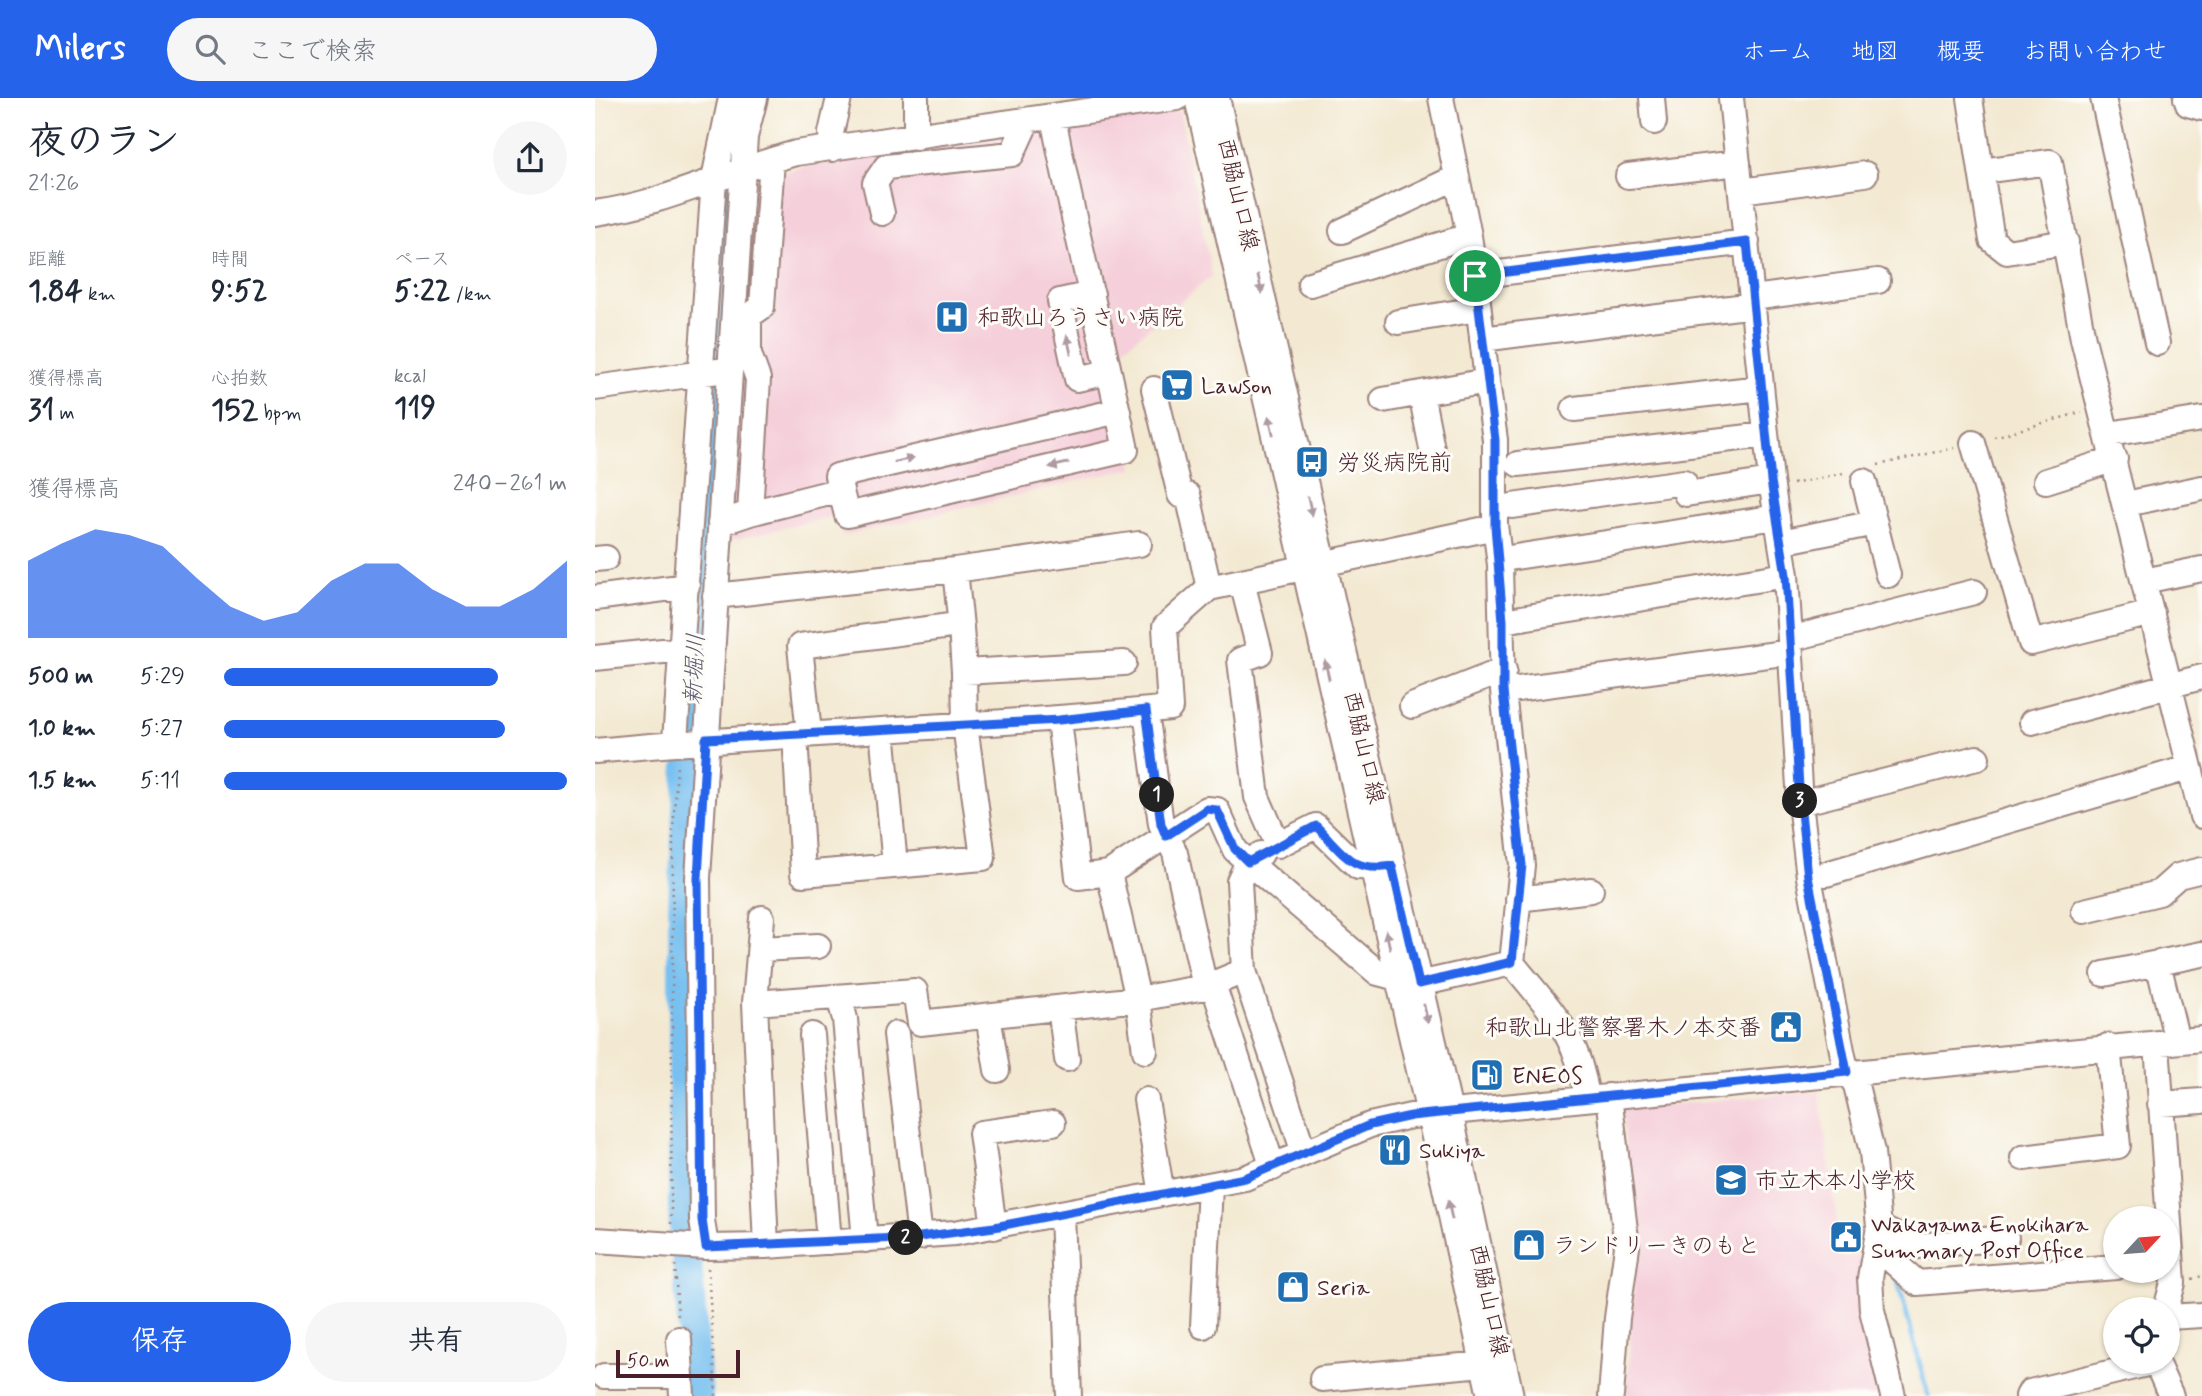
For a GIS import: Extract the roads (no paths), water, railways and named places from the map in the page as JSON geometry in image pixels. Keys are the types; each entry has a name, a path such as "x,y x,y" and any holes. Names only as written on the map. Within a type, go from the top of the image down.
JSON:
{"street":[{"path":"704,1247 698,878 682,649 714,179 731,98"},
{"path":"690,740 715,596 745,137 755,98"},
{"path":"832,149 831,133 839,98"},
{"path":"916,98 916,137"},
{"path":"595,214 672,195 743,167 772,160 1177,98"},
{"name":"西脇山口線","path":"1196,98 1314,566"},
{"name":"西脇山口線","path":"1217,98 1314,566 1382,867 1439,1113 1511,1396"},
{"path":"1441,98 1469,236 1495,440 1495,526 1503,621 1503,680 1522,865 1512,962 1570,1036 1598,1097 1627,1247 1617,1318 1611,1396"},
{"path":"1731,98 1738,163 1751,190 1747,242 1760,299 1761,388 1766,435 1781,483 1777,517 1790,540 1786,575 1796,641 1807,801 1808,877 1872,1152 1878,1237 1870,1278 1872,1310 1893,1396"},
{"path":"1971,98 1992,240 2007,252 2066,242"},
{"path":"2103,98 2157,343"},
{"path":"2186,98 2188,104 2202,108"},
{"path":"839,483 847,515 1126,450 1053,117"},
{"path":"882,214 875,183 886,167 1012,154 1027,121"},
{"path":"750,513 758,379 749,354 749,316 762,307 772,160"},
{"path":"1981,170 2050,162 2083,339 2109,434 2202,817"},
{"path":"1628,176 1738,163"},
{"path":"1751,190 1865,174"},
{"path":"1342,230 1457,177"},
{"path":"1310,284 1469,236"},
{"path":"1475,276 1747,242"},
{"path":"1482,339 1878,281"},
{"path":"1092,293 1060,301 1062,314 1077,379 1109,372"},
{"path":"1398,322 1478,309"},
{"path":"595,388 729,369"},
{"path":"1383,400 1487,381"},
{"path":"1574,409 1761,388"},
{"path":"1154,389 1180,495 1188,495 1209,588"},
{"path":"1421,393 1433,454"},
{"path":"720,523 839,483 1118,411"},
{"path":"2109,434 2202,419"},
{"path":"1518,464 1766,435"},
{"path":"1973,443 2031,643 2152,613"},
{"path":"2046,481 2115,459"},
{"path":"1863,473 1888,575"},
{"path":"1512,506 1684,482 1686,494 1781,483"},
{"path":"2126,504 2202,488"},
{"path":"1509,558 1777,517"},
{"path":"1790,540 1875,523"},
{"path":"595,751 690,740 1059,720 1170,708 1165,627 1209,588 1481,530"},
{"path":"715,596 954,570 1139,544"},
{"path":"2144,581 2202,569"},
{"path":"954,570 961,627 965,725 983,858 803,874 800,646 961,627"},
{"path":"1503,621 1786,575"},
{"path":"1242,582 1260,653 1240,660 1257,797 1278,845"},
{"path":"595,598 687,586"},
{"path":"1412,706 1503,680 1796,641 1973,592"},
{"path":"595,658 682,649"},
{"path":"964,672 1124,663"},
{"path":"2032,722 2202,677"},
{"path":"1146,710 1161,824 1175,853 1209,986 1273,1168"},
{"path":"1059,720 1078,877 1109,873 1207,809 1217,810 1235,849 1377,973 1408,981 1512,962"},
{"path":"882,730 895,865"},
{"path":"1807,801 1977,758"},
{"path":"1826,874 2188,768"},
{"path":"1304,1153 1244,971 1239,881 1248,862 1316,826 1358,867 1382,867"},
{"path":"2084,911 2159,893 2178,876 2202,870"},
{"path":"1109,873 1138,999 1145,1051"},
{"path":"1518,899 1591,891"},
{"path":"762,918 755,1003 766,1246"},
{"path":"760,949 818,946"},
{"path":"2104,974 2202,954"},
{"path":"2158,963 2167,1042 2160,1104 2167,1206"},
{"path":"755,1003 915,991 920,1023 1138,999 1209,986 1244,971"},
{"path":"839,997 845,1019 865,1240"},
{"path":"1060,1008 1067,1059"},
{"path":"988,1016 997,1070"},
{"path":"895,1034 920,1237"},
{"path":"812,1035 829,1242"},
{"path":"595,1240 704,1247 920,1237 994,1227 1245,1178 1370,1125 1439,1113 2108,1046 2202,1040"},
{"path":"2023,1157 2118,1146 2108,1046"},
{"path":"1146,1100 1162,1194"},
{"path":"2160,1104 2202,1101"},
{"name":"西脇山口線","path":"1439,1113 1490,1396"},
{"path":"994,1227 981,1133 1053,1123"},
{"path":"1203,1326 1210,1185"},
{"path":"1062,1213 1069,1396"},
{"path":"1878,1237 1918,1246 2006,1238"},
{"path":"1878,1237 1917,1283 2103,1268"},
{"path":"2180,1316 2202,1315"},
{"path":"604,1376 682,1386 679,1339"},
{"path":"1322,1380 1483,1364"},
{"path":"2028,1396 2030,1392 2106,1374"},
{"path":"2161,1374 2171,1396"}],"waterway":[{"name":"新堀川","path":"698,1396 683,1213 683,906 692,693 729,149"},
{"path":"1765,301 1768,333"},
{"path":"1797,576 1801,629"},
{"path":"1897,1277 1928,1396"}],"place":[{"name":"和歌山ろうさい病院","path":"952,317"},
{"name":"Lawson","path":"1177,385"},
{"name":"労災病院前","path":"1312,462"},
{"name":"和歌山北警察署木ノ本交番","path":"1786,1027"},
{"name":"ENEOS","path":"1487,1075"},
{"name":"Sukiya","path":"1395,1150"},
{"name":"市立木本小学校","path":"1731,1180"},
{"name":"Wakayama Enokihara Summary Post Office","path":"1846,1237"},
{"name":"ランドリーきのもと","path":"1529,1245"},
{"name":"Seria","path":"1293,1287"}]}
